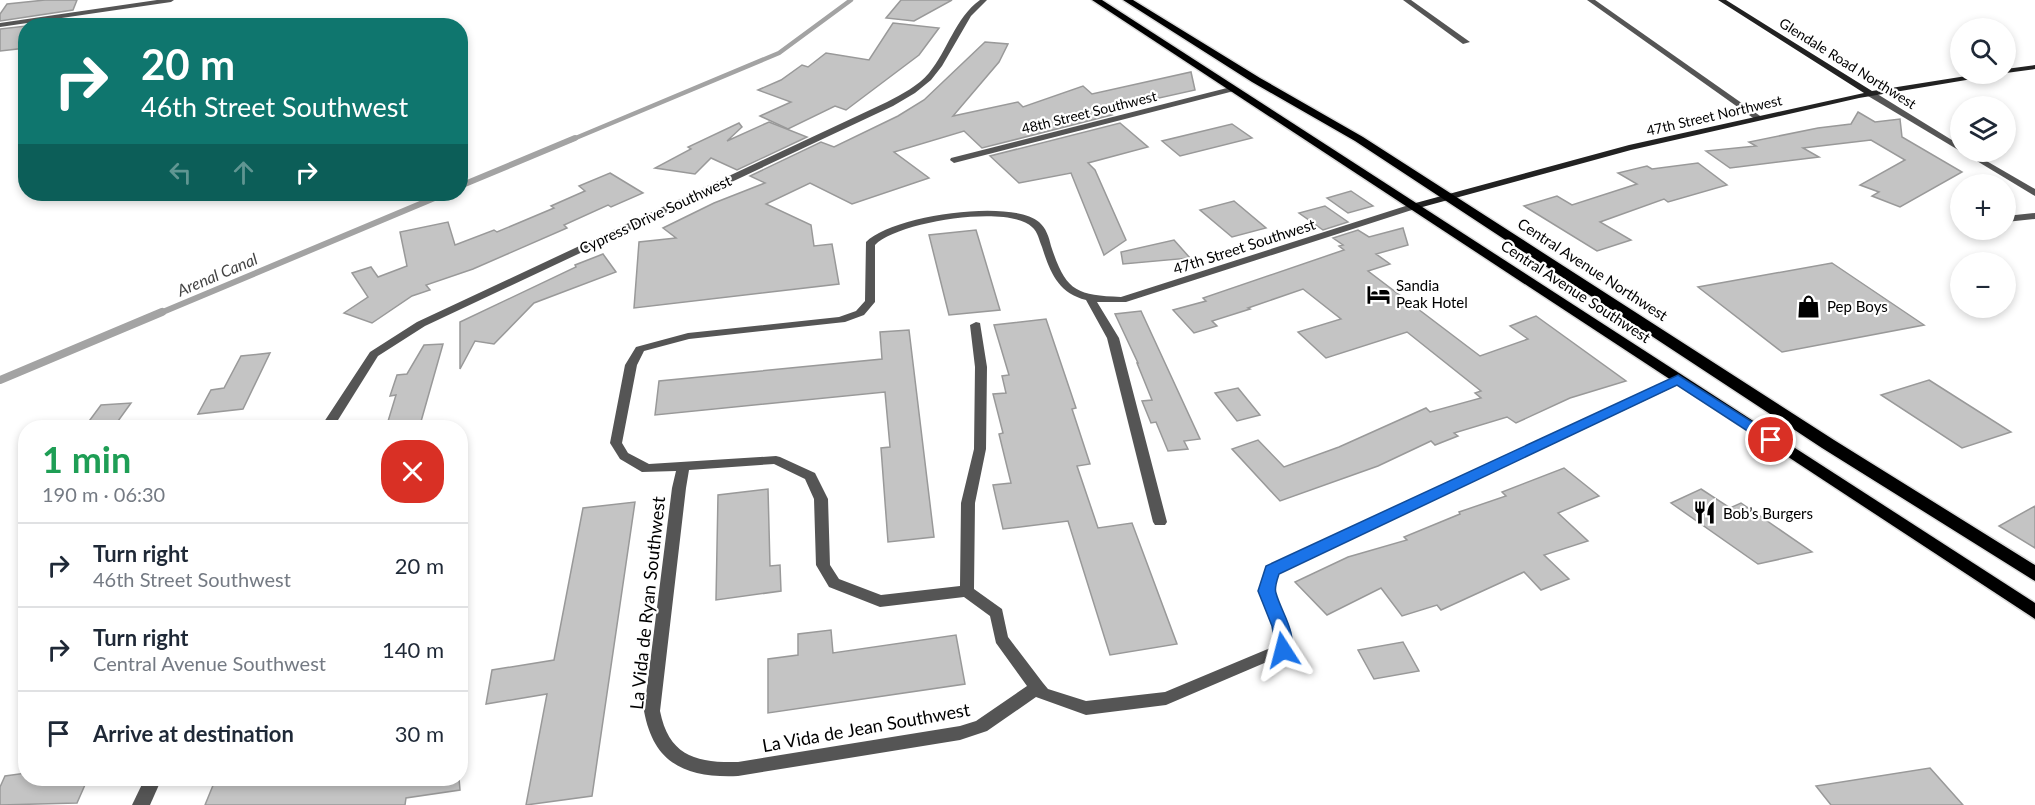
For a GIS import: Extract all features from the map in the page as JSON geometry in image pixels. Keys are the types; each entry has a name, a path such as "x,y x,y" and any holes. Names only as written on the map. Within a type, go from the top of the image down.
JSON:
{"main road":[{"name":"Central Avenue Southwest","path":"1096,0 2035,612"},
{"name":"Central Avenue Northwest","path":"1127,0 1256,80 1359,139 1828,444 2035,574"}],"street":[{"path":"48,18 171,0"},
{"name":"Cypress Drive Southwest","path":"331,420 374,354 421,324 890,104 910,92 932,75 959,29 984,0"},
{"path":"1406,0 1466,42"},
{"path":"1590,0 1759,118"},
{"name":"Glendale Road Northwest","path":"1721,0 1950,142"},
{"path":"0,25 18,22"},
{"path":"2016,70 2035,67"},
{"name":"47th Street Northwest","path":"1448,196 1629,148 1759,118 1871,94 1950,81"},
{"name":"48th Street Southwest","path":"954,160 1231,89"},
{"path":"1983,162 2035,193"},
{"name":"47th Street Southwest","path":"1090,300 1122,300 1448,196"},
{"path":"1160,522 1113,338 1090,300 1072,292 1060,283 1042,230 1029,220 1008,214 939,217 891,230 881,234 870,244 870,302 860,313 841,320 688,336 640,349 631,365 616,442 624,456 647,469 776,460 810,476 821,499 823,565 834,583 880,601 967,591 997,613 1001,639 1043,694 1086,708 1166,698 1283,650 1281,626 1266,591 1271,571 1678,380"},
{"path":"2016,218 2035,216"},
{"path":"967,591 968,503 980,449 981,367 976,325"},
{"name":"La Vida de Ryan Southwest","path":"684,466 652,711 655,731 668,751 690,765"},
{"name":"La Vida de Jean Southwest","path":"690,765 717,770 755,766 960,733 981,726 1037,688"},
{"path":"141,805 150,786"}],"building":[{"path":"45,0 77,0 73,10 0,21 0,14 7,4"},
{"path":"901,0 952,0 914,21 886,18"},
{"path":"893,23 939,28 919,55 846,110 835,106 788,129 760,116 791,102 758,90 781,80 802,65 808,67 826,53 869,60"},
{"path":"18,27 18,49 0,51 0,29"},
{"path":"985,42 1008,44 999,62 953,116 1018,102 1023,107 1083,86 1092,94 1191,72 1195,90 1105,110 1112,115 982,148 964,131 894,152 929,178 852,204 810,183 766,204 811,225 814,246 832,244 839,284 634,308 639,242 676,238 663,228 714,203 765,183 750,176 821,142 834,147 898,116 924,100"},
{"path":"1858,112 1875,122 1900,119 1902,137 1962,172 1950,174 1950,179 1900,207 1872,196 1879,192 1860,185 1905,160 1871,140 1803,148 1819,157 1730,168 1706,151 1756,146 1749,142 1851,124"},
{"path":"769,122 807,137 737,170 711,158 695,174 655,168 691,149 688,147 739,123 742,127 727,141"},
{"path":"1120,123 1148,147 1088,163 1095,170 1126,240 1104,255 1071,173 1019,183 990,156"},
{"path":"1232,124 1252,138 1180,156 1162,141"},
{"path":"1698,163 1727,185 1668,202 1664,199 1600,222 1631,240 1597,251 1524,206 1557,196 1572,205 1637,184 1618,173 1647,166 1652,169"},
{"path":"610,173 643,193 611,207 608,205 564,225 567,228 473,269 426,285 430,290 412,296 372,323 344,313 368,297 352,273 371,267 378,277 407,266 400,232 448,222 455,245 494,230 497,232 554,208 551,206 585,191 579,186"},
{"path":"1351,191 1373,206 1348,213 1327,198"},
{"path":"1234,201 1266,228 1232,237 1200,210"},
{"path":"1325,206 1348,222 1323,230 1299,213"},
{"path":"1403,228 1408,245 1376,254 1390,264 1368,271 1480,356 1528,339 1510,326 1536,316 1626,381 1570,398 1516,423 1507,417 1454,433 1458,436 1435,445 1431,441 1378,466 1280,501 1232,449 1258,440 1284,467 1339,447 1426,408 1430,412 1481,398 1475,393 1481,391 1407,332 1326,358 1298,332 1341,319 1303,289 1212,321 1217,326 1194,333 1173,310 1206,301 1203,298 1344,250 1339,246 1343,245 1333,238 1358,230 1369,237"},
{"path":"976,230 1000,310 949,315 929,235"},
{"path":"1174,240 1190,258 1123,264 1121,252"},
{"path":"603,254 616,272 534,303 494,344 475,341 460,369 460,322 576,267 575,265"},
{"name":"Pep Boys","path":"1832,263 1924,325 1782,352 1698,287"},
{"path":"1141,311 1200,439 1184,441 1188,449 1168,451 1156,422 1151,423 1142,401 1152,400 1115,314"},
{"path":"1046,319 1076,408 1072,409 1090,464 1077,466 1098,528 1132,523 1177,644 1110,655 1068,521 1003,529 993,485 1011,483 999,434 1003,433 993,394 1006,393 1002,376 1009,375 994,325"},
{"path":"909,330 934,537 888,542 881,448 890,447 885,392 655,415 659,381 882,359 880,332"},
{"path":"443,344 421,420 388,420 396,395 390,396 397,375 407,374 424,345"},
{"path":"270,353 243,409 198,414 211,390 224,388 241,356"},
{"path":"1929,380 2011,432 1962,448 1881,395"},
{"path":"1238,388 1260,415 1237,421 1215,393"},
{"path":"131,403 119,420 90,420 101,405"},
{"path":"1564,468 1599,496 1558,513 1588,541 1544,555 1569,579 1541,590 1524,572 1441,610 1437,605 1402,616 1381,588 1327,615 1295,582 1348,557 1407,540 1404,537 1460,514 1459,512 1506,496 1502,492"},
{"path":"768,489 770,566 780,565 781,591 716,600 718,495"},
{"path":"1701,489 1730,508 1741,503 1812,552 1758,564 1671,503"},
{"path":"635,502 592,796 526,805 547,694 486,704 492,670 554,660 583,508"},
{"path":"2035,506 2035,548 1999,526"},
{"path":"831,630 833,653 956,635 965,684 768,713 768,659 798,655 798,634"},
{"path":"1403,642 1419,671 1374,679 1358,650"},
{"path":"1930,768 1963,805 1831,805 1816,786"},
{"path":"18,774 18,786 84,786 77,803 0,805 0,787 5,776"},
{"path":"213,786 460,786 460,790 406,798 405,805 205,805"}],"waterway":[{"path":"571,140 779,53 851,0"},
{"name":"Arenal Canal","path":"468,183 575,138"},
{"name":"Arenal Canal","path":"158,314 427,201"},
{"name":"Arenal Canal","path":"0,380 162,312"}],"place":[{"name":"Sandia Peak Hotel","path":"1378,294"},
{"name":"Pep Boys","path":"1809,306"},
{"name":"Bob’s Burgers","path":"1705,513"}],"route":[{"path":"1283,650 1281,626 1266,591 1271,571 1678,380 1771,440"}]}
